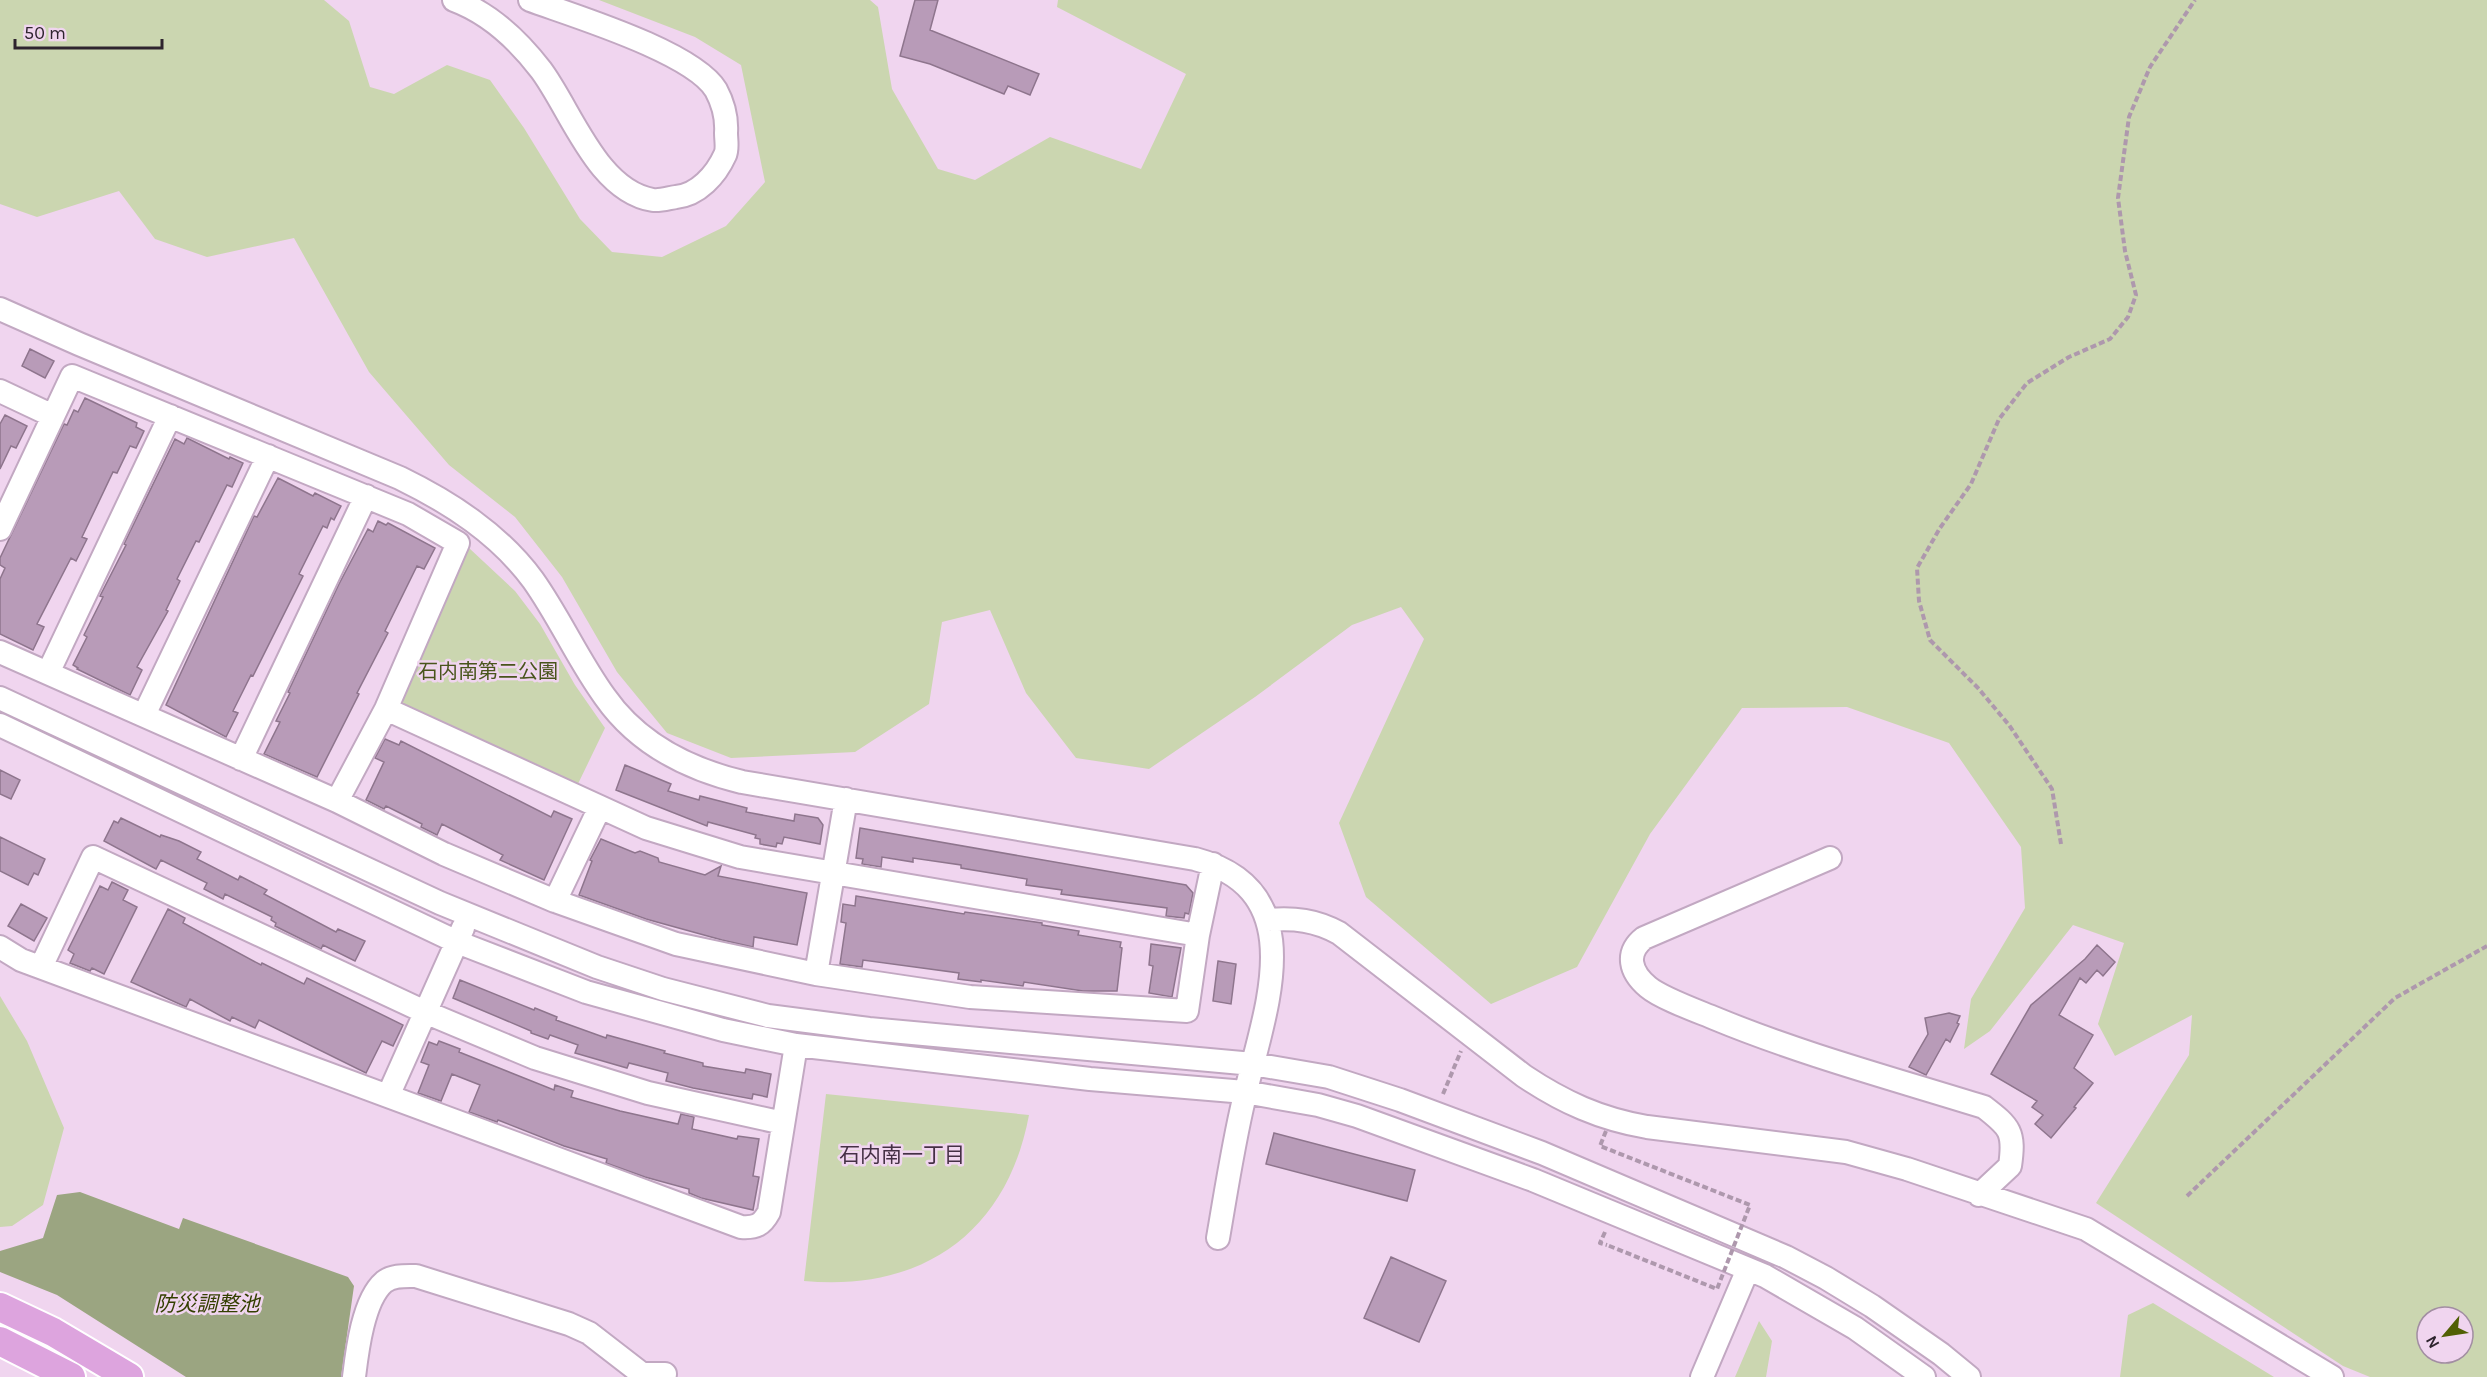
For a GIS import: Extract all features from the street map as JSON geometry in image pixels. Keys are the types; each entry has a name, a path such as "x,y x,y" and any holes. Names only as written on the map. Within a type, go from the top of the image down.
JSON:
{"main road":[{"path":"0,1307 53,1332 129,1377"},
{"path":"0,1341 71,1377"}],"street":[{"path":"453,0 465,4 503,28 541,70 602,167 627,190 654,200 686,196 712,177 726,153 727,118 715,89 689,64 658,49 530,0"},
{"path":"0,309 400,478 438,496 473,519 504,547 532,579 606,699 644,738 690,766 716,775 846,800 1213,864 1240,880 1252,891 1268,920 1274,953 1218,1238"},
{"path":"0,529 72,376 408,513 458,543 386,709 338,801"},
{"path":"0,391 53,416"},
{"path":"48,673 170,416"},
{"path":"144,715 268,456"},
{"path":"241,759 366,496"},
{"path":"0,652 338,801 444,854 555,901 676,944 816,974 970,997 1187,1011 1198,935 1213,864"},
{"path":"0,698 469,915 597,967 663,989 768,1016 927,1036 1252,1064 1329,1077 1400,1100 1542,1154 1786,1257 1872,1306 1941,1354 1969,1377"},
{"path":"386,709 646,828 740,857 1198,935"},
{"path":"0,725 457,942 586,992 723,1030 796,1045 1090,1079 1245,1092 1318,1104 1384,1125 1533,1180 1778,1282 1855,1328 1924,1377"},
{"path":"816,974 846,800"},
{"path":"555,901 600,807"},
{"path":"41,967 93,857 425,1012 535,1058 648,1094 783,1123"},
{"path":"1830,858 1644,938 1634,946 1631,959 1635,973 1648,988 1756,1035 1984,1107 2006,1123 2013,1144 2010,1166 1997,1181 1979,1195"},
{"path":"388,1096 469,915"},
{"path":"1268,920 1306,919 1323,924 1339,933 1524,1076 1551,1095 1583,1111 1616,1122 1647,1127 1846,1152 1907,1169 2086,1229 2332,1377"},
{"path":"0,947 21,960 741,1227 753,1228 764,1222 769,1212 796,1045"},
{"path":"1702,1377 1748,1269"},
{"path":"354,1377 361,1329 374,1297 384,1282 399,1275 416,1276 569,1324 589,1333 642,1374 665,1374"}],"path":[{"path":"2061,844 2052,789 2009,725 1978,688 1930,640 1919,601 1917,568 1940,528 1971,484 1999,419 2027,383 2069,357 2110,339 2128,317 2136,295 2125,251 2118,198 2129,117 2150,67 2195,0"},
{"path":"2187,1196 2395,998 2487,946"},
{"path":"1443,1095 1458,1059"},
{"path":"1605,1231 1600,1243 1717,1289 1750,1205 1600,1146 1606,1131"}],"green space":[{"path":"0,0 324,0 349,21 370,87 394,94 447,65 490,80 524,128 580,219 612,252 662,257 726,226 765,182 741,65 695,37 599,0 870,0 878,7 892,89 938,169 975,180 1050,137 1141,169 1186,74 1057,7 1058,0 2487,0 2487,1377 2370,1377 2343,1366 2096,1203 2189,1055 2192,1015 2115,1056 2098,1024 2124,943 2073,925 1990,1031 1964,1049 1971,999 2025,908 2021,847 1949,743 1847,707 1742,708 1650,834 1577,967 1491,1004 1366,897 1339,823 1424,639 1401,607 1352,625 1255,697 1149,769 1076,758 1026,693 990,610 942,622 929,704 855,752 731,758 667,733 617,672 562,577 515,517 449,465 369,372 294,238 207,257 155,239 119,191 37,217 0,204"},
{"name":"石内南第二公園","path":"469,548 515,591 540,624 575,685 605,728 576,788 402,706 398,693"},
{"path":"0,996 27,1041 64,1128 43,1205 12,1226 0,1227"},
{"path":"826,1094 1029,1115 1018,1156 1001,1192 979,1222 952,1246 921,1264 886,1276 847,1282 804,1281"},
{"path":"2153,1303 2274,1377 2120,1377 2128,1315"},
{"path":"1759,1321 1772,1341 1766,1377 1735,1377"}],"water":[{"name":"防災調整池","path":"80,1192 179,1229 183,1218 348,1277 354,1286 341,1377 186,1377 57,1295 0,1272 0,1251 43,1238 57,1195"}],"building":[{"path":"915,0 938,0 930,30 1039,74 1030,95 1008,86 1004,94 930,64 900,56"},
{"path":"30,349 54,361 45,378 22,366"},
{"path":"85,398 137,423 136,427 144,431 136,448 130,446 117,473 113,472 82,537 87,539 76,561 71,558 37,624 44,627 33,650 0,634 0,579 5,568 0,565 0,558 64,424 67,425 74,410 78,412"},
{"path":"5,415 27,426 16,448 11,446 0,469 0,424"},
{"path":"187,438 229,459 230,457 243,463 232,487 227,485 199,542 196,541 177,579 180,581 166,610 168,611 137,667 142,670 130,695 73,665 87,637 84,635 103,597 100,596 175,439 184,444"},
{"path":"278,478 313,496 315,493 341,506 334,520 331,518 327,528 323,526 299,574 303,576 233,711 238,713 226,737 166,705 254,516 257,517"},
{"path":"378,521 386,525 388,523 435,548 424,569 417,566 385,631 388,633 317,777 264,754 280,722 276,721 290,693 288,692 339,584 368,529 373,532"},
{"path":"385,739 399,745 401,741 551,817 554,811 572,819 544,880 500,860 503,855 442,824 437,835 421,827 422,824 386,806 384,809 366,800 384,762 375,758"},
{"path":"625,765 671,784 668,791 699,800 700,796 747,808 746,812 794,821 795,814 818,818 823,825 820,844 784,837 782,844 777,843 776,847 760,844 760,839 755,838 756,835 708,822 707,826 616,790"},
{"path":"0,770 20,780 11,799 0,794"},
{"path":"121,818 160,837 161,835 179,841 201,852 197,859 238,880 240,876 267,890 264,894 336,932 338,929 365,941 355,961 323,945 321,949 275,926 276,923 271,920 272,917 225,894 223,899 204,889 207,883 161,860 156,869 104,841 114,821 118,823"},
{"path":"860,828 1186,885 1193,893 1189,914 1185,913 1184,918 1166,916 1167,908 1061,894 1062,890 1026,885 1027,879 961,868 961,865 913,858 913,862 882,857 881,867 862,864 863,859 856,858"},
{"path":"0,837 45,859 38,875 34,873 28,885 0,871"},
{"path":"601,839 635,853 640,851 658,858 659,862 705,875 721,866 718,876 807,893 797,945 754,937 753,947 722,940 646,919 579,895 592,861 590,860"},
{"path":"112,882 128,890 123,900 137,907 104,974 92,968 90,971 70,963 74,954 68,950 100,886 108,890"},
{"path":"856,896 964,914 965,912 1042,923 1042,925 1079,931 1078,935 1121,942 1117,991 1083,991 1024,982 1023,986 981,980 981,982 958,979 959,973 863,960 862,967 840,964 846,923 841,922 843,904 855,906"},
{"path":"21,904 47,918 34,941 8,926"},
{"path":"168,909 185,918 183,923 261,965 262,963 304,984 307,978 403,1025 393,1046 382,1041 366,1073 259,1020 255,1028 232,1017 230,1021 190,999 186,1007 131,982"},
{"path":"1151,944 1181,948 1172,997 1149,993 1153,966 1149,965"},
{"path":"2097,945 2115,962 2103,976 2097,970 2086,983 2080,978 2059,1015 2093,1035 2074,1068 2093,1083 2051,1138 2035,1124 2043,1115 2032,1107 2037,1101 1991,1074 2031,1005 2085,959"},
{"path":"1218,961 1236,964 1231,1004 1213,1001"},
{"path":"460,980 606,1038 607,1035 665,1051 664,1053 703,1063 703,1066 745,1073 746,1069 771,1074 767,1097 753,1094 752,1099 693,1088 666,1081 668,1073 629,1063 627,1068 575,1053 578,1045 550,1035 548,1039 531,1033 531,1031 453,998"},
{"path":"1949,1013 1960,1016 1957,1023 1959,1024 1950,1042 1946,1039 1926,1075 1909,1067 1928,1034 1925,1018"},
{"path":"439,1041 460,1049 459,1052 554,1090 555,1085 573,1091 571,1097 678,1124 681,1114 694,1117 692,1129 737,1139 738,1136 759,1139 753,1176 759,1177 753,1210 701,1198 689,1193 689,1189 645,1177 606,1163 607,1159 469,1112 480,1085 452,1074 441,1101 418,1093 429,1065 421,1062 429,1042 437,1045"},
{"path":"1274,1133 1415,1170 1407,1201 1266,1164"},
{"path":"1391,1257 1446,1281 1419,1342 1364,1318"}],"district":[{"name":"石内南一丁目","path":"902,1155"}]}
